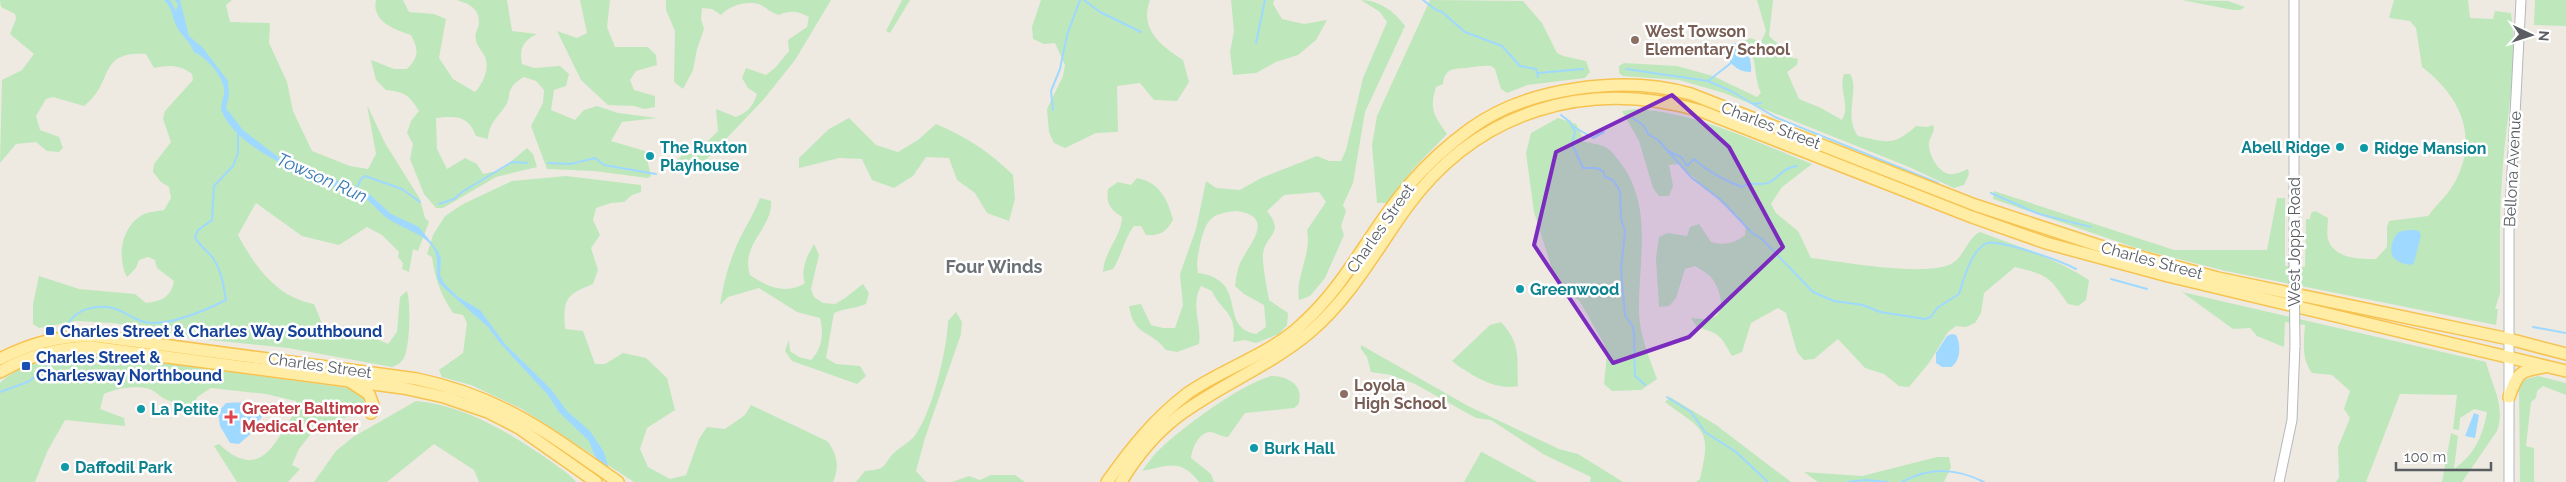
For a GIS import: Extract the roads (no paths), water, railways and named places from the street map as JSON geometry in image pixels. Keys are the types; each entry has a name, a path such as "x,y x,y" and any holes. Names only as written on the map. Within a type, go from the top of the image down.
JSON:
{"main road":[{"name":"Charles Street","path":"1107,482 1145,431 1169,409 1189,393 1262,352 1301,326 1334,292 1408,186 1434,160 1471,128 1507,108 1528,100 1601,86 1643,87 1691,94 1975,205 2107,248 2253,286 2509,339 2566,354"},
{"name":"Charles Street","path":"1121,482 1148,444 1177,417 1204,399 1262,366 1300,340 1321,322 1348,293 1420,190 1441,168 1475,139 1502,124 1533,111 1567,102 1607,98 1656,100 1701,111 1972,217 2082,253 2176,278 2566,371"},
{"name":"Charles Street","path":"0,359 50,340 72,336 96,336 417,379 462,391 513,412 548,432 614,481"},
{"name":"Charles Street","path":"0,372 48,352 91,347 418,390 459,401 519,428 596,482"},
{"path":"2509,397 2520,373 2548,366"},
{"path":"346,380 370,394 373,405 370,414"},
{"path":"565,460 583,482"}],"street":[{"name":"West Joppa Road","path":"2279,482 2292,420 2295,345 2294,0"},
{"name":"Bellona Avenue","path":"2509,482 2511,162 2519,58 2520,0"}],"water":[{"name":"Towson Run","path":"164,0 170,0 176,11 178,5 175,0 180,0 189,36 203,48 228,81 229,96 226,108 243,130 281,159 368,193 391,214 419,227 438,251 441,259 440,275 444,283 458,297 480,310 505,344 550,388 567,411 590,431 604,452 613,482 605,482 589,441 559,412 548,395 500,343 488,327 441,285 437,277 435,251 426,240 387,218 364,197 359,198 302,174 261,152 243,139 230,125 221,109 224,92 220,78 208,62 194,52 178,29 171,10"},
{"path":"1732,43 1737,43 1745,48 1751,62 1751,72 1738,69 1728,59 1723,51"},
{"path":"2419,231 2421,235 2414,263 2411,265 2393,257 2391,250 2398,233"},
{"path":"1956,335 1958,339 1957,361 1951,367 1942,367 1936,363 1936,353 1947,336"},
{"path":"226,403 251,405 262,416 254,431 239,444 230,443 220,426 218,412"},
{"path":"2474,413 2479,415 2475,438 2465,436"}],"waterway":[{"path":"1053,110 1051,91 1060,69 1067,35 1080,0"},
{"path":"1084,0 1100,12 1141,32"},
{"path":"1256,43 1265,0"},
{"path":"1423,0 1436,10 1442,12 1465,32 1502,46 1520,66 1536,69 1538,77"},
{"path":"1708,81 1731,63"},
{"path":"1538,73 1583,69"},
{"path":"1626,69 1708,81 1731,91 1775,117 1938,183"},
{"path":"1753,104 1761,103"},
{"path":"1561,115 1570,122 1575,132 1572,144 1583,168 1596,168 1603,171 1605,177 1613,180 1620,191 1621,219 1625,231 1621,270 1625,315 1633,327 1635,376 1645,385"},
{"path":"1633,118 1644,126 1648,134 1658,140 1692,178 1721,200 1752,233 1762,239 1813,292 1834,301 1863,305 1880,312 1925,319 1931,317 1937,308 1959,294 1968,267 1975,254 1985,244 1992,243 2030,251 2076,269"},
{"path":"1574,127 1593,138 1604,132"},
{"path":"69,322 81,311 102,307 110,307 145,322 171,321 190,316 226,300 222,278 216,263 195,237 198,230 212,220 214,186 233,166 238,153 238,132"},
{"path":"1668,151 1681,157 1687,166 1694,159 1705,168 1742,187 1749,184 1767,183 1788,169 1797,166"},
{"path":"548,163 571,164 595,158 604,165 656,174"},
{"path":"439,204 454,199 462,192 512,162 527,163"},
{"name":"Towson Run","path":"304,173 327,183"},
{"path":"356,190 361,179 365,176 402,189 420,202"},
{"path":"1991,193 2039,214 2091,227"},
{"path":"2111,279 2147,289"},
{"path":"2533,327 2566,333"},
{"path":"0,392 28,382 48,366"},
{"path":"1667,397 1691,412 1705,432 1736,452 1768,482"},
{"path":"1902,482 1923,474 1943,471 1963,474 1984,482"},
{"path":"1848,482 1865,480 1888,482"}],"place":[{"name":"West Towson Elementary School","path":"1635,40"},
{"name":"Abell Ridge","path":"2340,147"},
{"name":"Ridge Mansion","path":"2364,148"},
{"name":"The Ruxton Playhouse","path":"650,156"},
{"name":"Greenwood","path":"1520,289"},
{"name":"Charles Street & Charles Way Southbound","path":"50,331"},
{"name":"Charles Street & Charlesway Northbound","path":"26,366"},
{"name":"Loyola High School","path":"1344,394"},
{"name":"La Petite","path":"141,409"},
{"name":"Greater Baltimore Medical Center","path":"231,417"},
{"name":"Burk Hall","path":"1254,448"},
{"name":"Daffodil Park","path":"65,467"}],"district":[{"name":"Four Winds","path":"994,267"}]}
